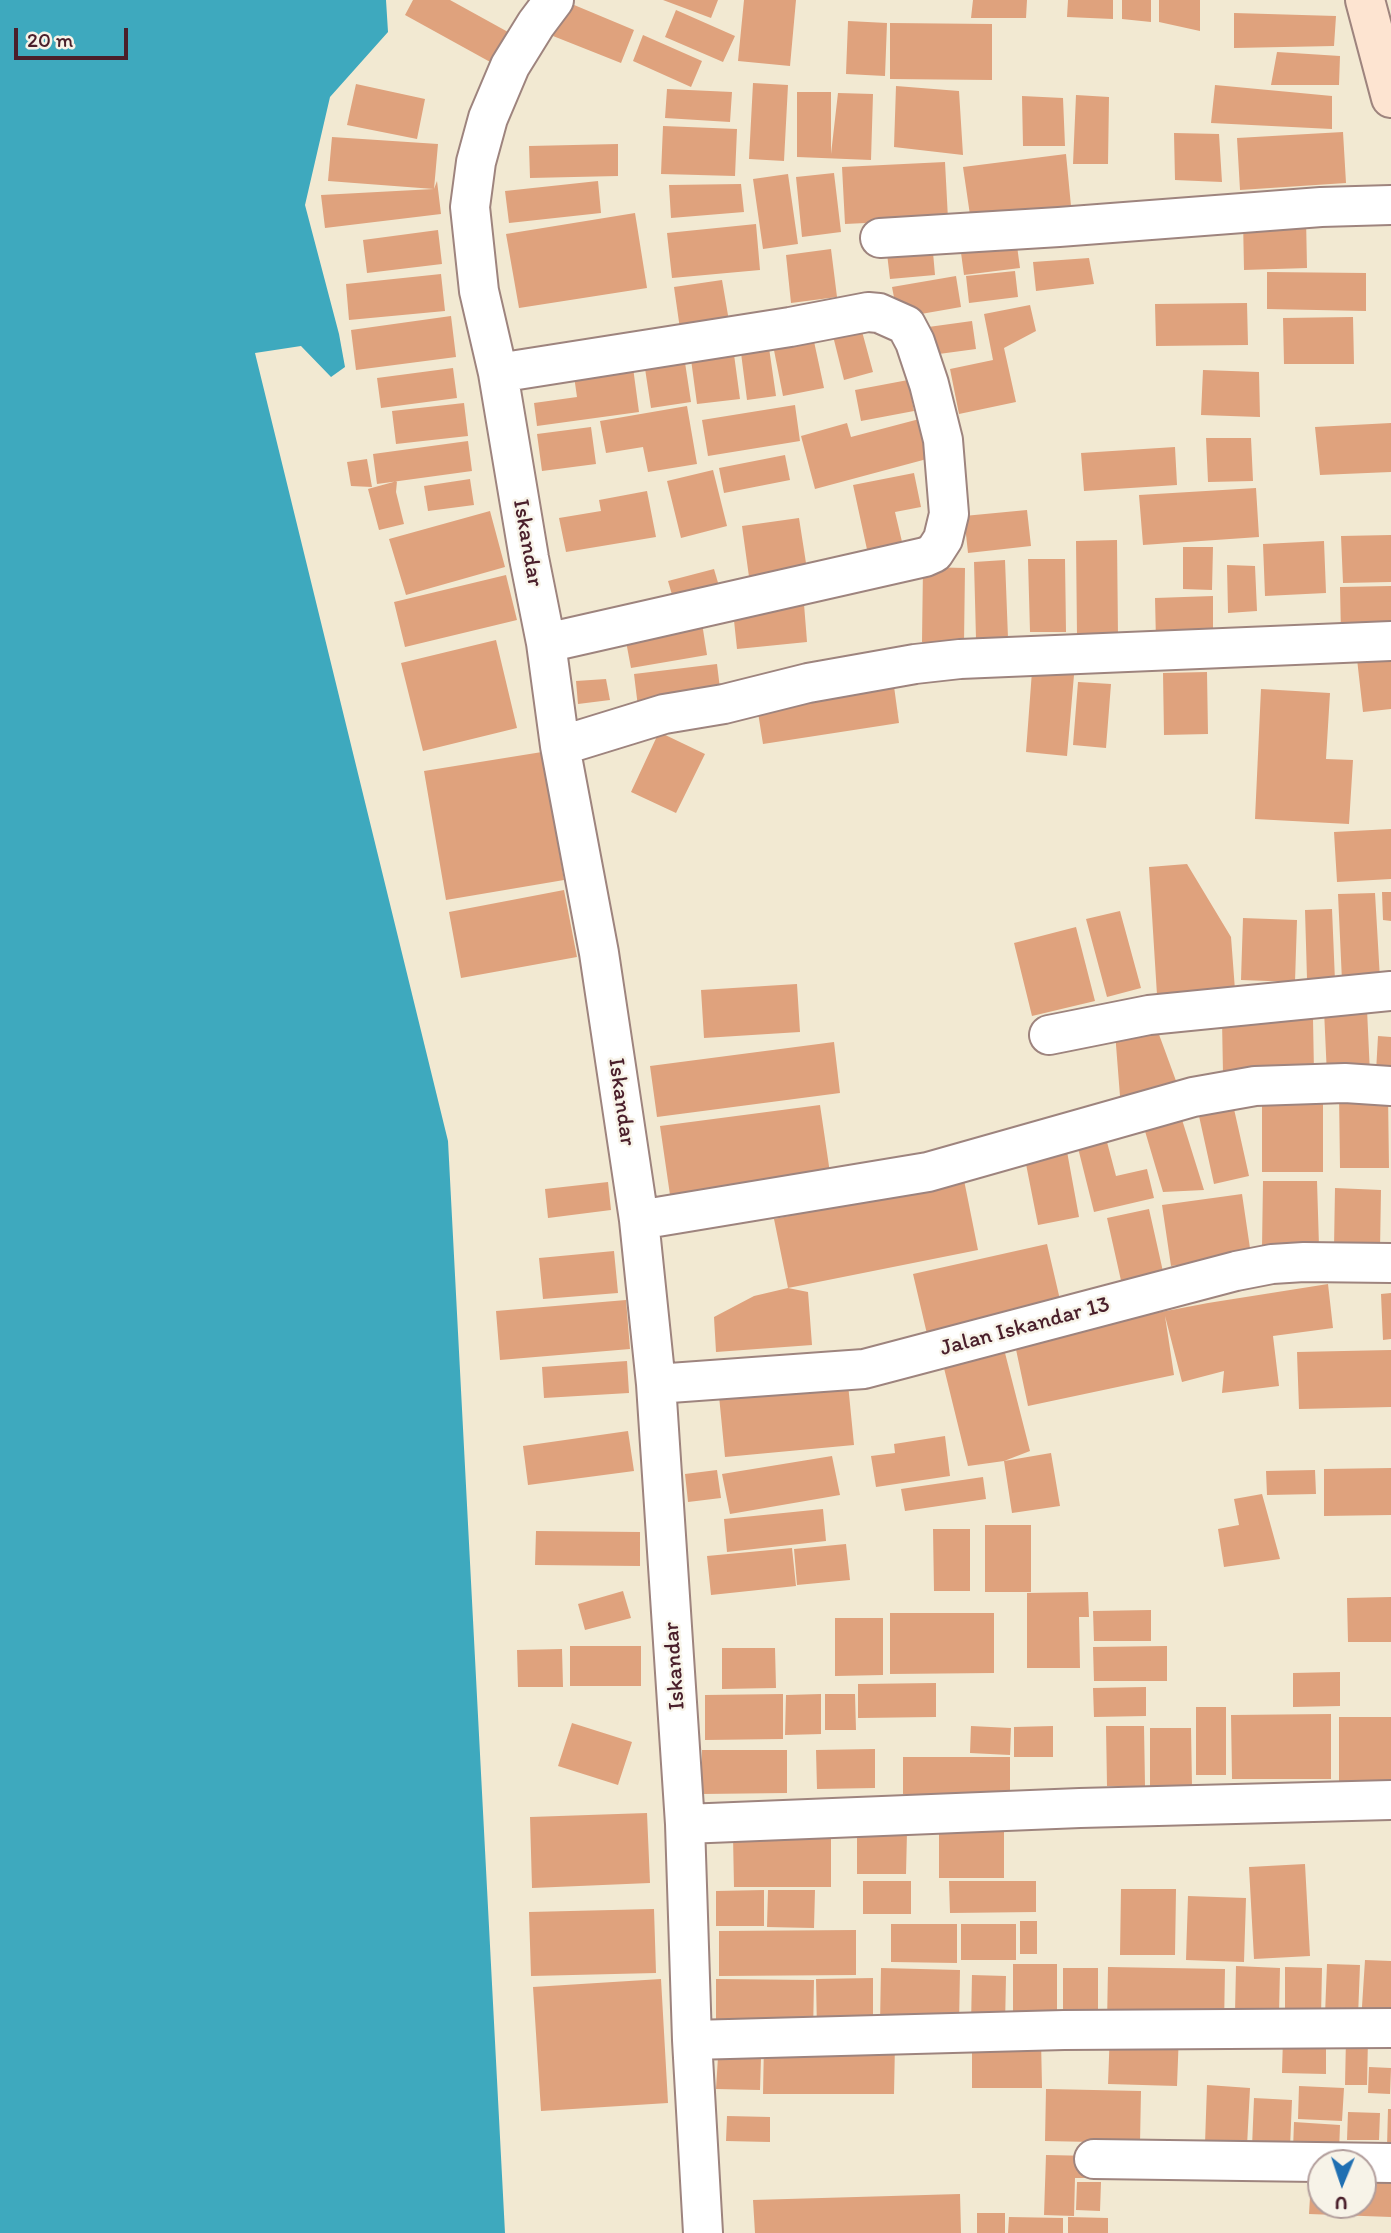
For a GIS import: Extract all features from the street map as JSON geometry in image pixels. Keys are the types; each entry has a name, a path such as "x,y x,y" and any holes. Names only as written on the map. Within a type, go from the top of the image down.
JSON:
{"street":[{"name":"Iskandar","path":"554,0 510,66 488,118 476,162 470,207 479,291 498,373 546,643 560,746 599,953 639,1220 656,1384 685,1824 692,2040 703,2233"},
{"path":"1365,0 1391,98"},
{"path":"880,238 1321,207 1391,205"},
{"path":"498,373 868,312 879,313 906,325 915,342 943,440 949,514 943,539 934,553 546,643"},
{"path":"560,746 664,714 724,704 808,683 915,664 960,659 1391,641"},
{"path":"1049,1035 1161,1014 1391,991"},
{"path":"639,1220 928,1172 1192,1097 1255,1086 1345,1083 1391,1086"},
{"name":"Jalan Iskandar 13","path":"656,1384 864,1369 1236,1271 1293,1263 1391,1263"},
{"path":"685,1824 1093,1807 1391,1800"},
{"path":"692,2040 1064,2030 1391,2028"},
{"path":"1094,2159 1391,2163"}],"water":[{"path":"0,0 386,0 388,32 330,97 305,205 345,367 331,377 301,346 255,353 448,1141 505,2233 0,2233"}],"building":[{"path":"413,0 450,0 508,32 492,63 405,15"},
{"path":"663,0 718,0 711,18"},
{"path":"744,0 796,0 790,66 738,61"},
{"path":"973,0 1027,0 1026,18 971,18"},
{"path":"1068,0 1113,0 1113,19 1067,17"},
{"path":"1122,0 1151,0 1151,22 1122,19"},
{"path":"1159,0 1200,0 1200,31 1159,22"},
{"path":"567,2 634,30 621,63 553,36"},
{"path":"676,10 735,36 723,62 665,37"},
{"path":"1234,13 1336,16 1334,46 1234,48"},
{"path":"848,21 887,23 885,76 846,74"},
{"path":"890,23 992,24 992,80 890,79"},
{"path":"643,35 702,61 691,87 633,61"},
{"path":"1277,52 1340,56 1339,85 1271,85"},
{"path":"753,83 788,85 784,161 749,159"},
{"path":"356,84 425,99 417,139 347,125"},
{"path":"1215,85 1332,96 1332,129 1211,123"},
{"path":"896,86 959,91 963,155 894,147"},
{"path":"667,89 732,92 730,122 665,118"},
{"path":"797,92 831,92 831,154 838,93 873,94 871,160 797,157"},
{"path":"1076,95 1109,97 1108,164 1073,164"},
{"path":"1022,96 1063,98 1065,146 1023,146"},
{"path":"663,126 737,129 735,176 661,174"},
{"path":"1343,132 1346,183 1240,190 1237,138"},
{"path":"1174,133 1219,134 1222,182 1175,180"},
{"path":"332,137 438,144 434,189 328,181"},
{"path":"618,144 618,176 530,178 529,146"},
{"path":"1066,154 1071,206 970,215 963,167"},
{"path":"945,162 948,219 845,224 842,167"},
{"path":"834,173 841,232 802,237 796,177"},
{"path":"788,174 798,244 763,249 753,179"},
{"path":"437,181 441,214 325,228 321,195 434,189"},
{"path":"598,181 601,213 509,223 505,191"},
{"path":"741,184 744,212 671,218 669,185"},
{"path":"635,213 647,288 519,308 506,234"},
{"path":"1306,217 1307,268 1244,270 1243,219"},
{"path":"756,224 760,270 672,278 667,233"},
{"path":"438,230 442,264 367,273 363,240"},
{"path":"1015,231 1020,268 964,275 959,238"},
{"path":"932,241 935,275 890,279 886,245"},
{"path":"831,249 837,297 791,303 786,255"},
{"path":"1089,258 1094,284 1036,291 1033,262"},
{"path":"1015,271 1018,297 969,303 966,276"},
{"path":"1267,272 1366,273 1366,311 1267,309"},
{"path":"441,274 445,311 349,320 346,284"},
{"path":"956,276 961,307 898,318 892,287"},
{"path":"722,280 729,321 680,329 674,287"},
{"path":"1247,303 1248,345 1156,346 1155,304"},
{"path":"1030,305 1036,331 1004,348 1016,402 959,414 950,369 993,360 984,314"},
{"path":"451,316 456,357 356,370 351,330"},
{"path":"1353,317 1354,364 1284,364 1283,318"},
{"path":"972,321 976,349 924,356 921,328"},
{"path":"860,324 873,372 844,380 832,332"},
{"path":"812,332 824,388 783,396 772,340"},
{"path":"768,341 776,396 747,400 740,345"},
{"path":"733,347 740,399 697,404 690,352"},
{"path":"684,356 691,402 651,408 644,362"},
{"path":"632,360 639,412 537,426 534,403 577,397 573,369"},
{"path":"453,368 457,398 381,408 377,378"},
{"path":"1203,370 1259,372 1260,417 1201,415"},
{"path":"908,380 914,411 861,421 855,390"},
{"path":"464,403 468,436 396,444 392,411"},
{"path":"795,405 800,441 708,456 702,420"},
{"path":"687,406 697,464 648,472 643,447 606,453 600,421"},
{"path":"927,417 938,456 815,489 801,436 847,423 851,437"},
{"path":"1391,423 1391,472 1320,475 1315,427"},
{"path":"591,427 596,464 542,471 537,434"},
{"path":"1206,438 1251,438 1253,481 1208,482"},
{"path":"468,441 472,471 377,484 373,454"},
{"path":"1175,447 1177,485 1084,491 1081,453"},
{"path":"785,455 790,480 724,493 719,468"},
{"path":"367,459 372,487 351,486 347,462"},
{"path":"713,470 727,526 681,538 667,481"},
{"path":"914,473 921,507 895,512 903,546 868,554 853,485"},
{"path":"470,479 474,505 428,511 424,486"},
{"path":"397,481 396,492 404,524 379,530 368,489"},
{"path":"1256,488 1259,537 1143,545 1139,495"},
{"path":"647,491 656,537 566,552 559,518 601,511 599,500"},
{"path":"1027,510 1031,546 968,553 964,516"},
{"path":"490,511 505,567 406,595 389,539"},
{"path":"799,518 808,576 750,584 742,526"},
{"path":"1391,535 1391,582 1343,583 1341,536"},
{"path":"1117,540 1118,636 1077,636 1076,541"},
{"path":"1324,541 1326,593 1265,596 1263,544"},
{"path":"1183,547 1213,547 1212,590 1183,589"},
{"path":"1028,559 1065,559 1066,632 1030,632"},
{"path":"1005,560 1008,638 976,639 974,562"},
{"path":"1227,565 1255,566 1257,611 1228,613"},
{"path":"923,567 965,568 964,643 922,642"},
{"path":"714,569 721,593 675,605 668,581"},
{"path":"506,575 517,620 405,647 394,602"},
{"path":"1391,586 1391,633 1341,634 1340,587"},
{"path":"1213,596 1213,641 1156,642 1155,598"},
{"path":"804,604 807,642 737,649 733,611"},
{"path":"702,623 707,655 631,668 625,636"},
{"path":"496,640 517,728 423,751 401,663"},
{"path":"1391,656 1391,709 1363,712 1357,659"},
{"path":"717,664 721,697 638,707 634,674"},
{"path":"1032,671 1074,675 1067,756 1026,752"},
{"path":"1207,672 1208,734 1164,735 1163,673"},
{"path":"606,679 610,700 578,704 576,681"},
{"path":"893,679 899,723 763,744 756,700"},
{"path":"1078,682 1111,684 1106,748 1073,745"},
{"path":"1261,689 1330,693 1326,759 1353,760 1349,824 1255,819"},
{"path":"659,732 705,754 676,813 631,792"},
{"path":"542,752 564,880 446,900 424,771"},
{"path":"1391,829 1391,879 1337,882 1334,832"},
{"path":"1187,864 1231,937 1235,990 1157,995 1149,867"},
{"path":"564,890 577,957 461,978 449,912"},
{"path":"1382,892 1391,892 1391,921 1383,920"},
{"path":"1375,893 1380,979 1342,981 1338,894"},
{"path":"1332,909 1335,981 1307,979 1305,910"},
{"path":"1120,911 1141,988 1107,997 1086,919"},
{"path":"1243,918 1297,920 1295,982 1241,980"},
{"path":"1076,927 1095,1001 1032,1016 1014,943"},
{"path":"797,984 800,1032 704,1038 701,990"},
{"path":"1367,1009 1370,1074 1327,1076 1324,1010"},
{"path":"1313,1019 1314,1073 1223,1074 1222,1020"},
{"path":"1157,1029 1179,1089 1121,1109 1115,1032"},
{"path":"1378,1036 1391,1037 1391,1073 1376,1072"},
{"path":"834,1042 840,1093 657,1117 650,1066"},
{"path":"1339,1093 1388,1093 1389,1168 1340,1168"},
{"path":"1232,1100 1249,1176 1214,1184 1197,1107"},
{"path":"1262,1101 1323,1101 1323,1172 1262,1172"},
{"path":"820,1105 830,1173 670,1195 660,1126"},
{"path":"1179,1110 1204,1190 1163,1192 1142,1121"},
{"path":"1107,1142 1116,1176 1147,1169 1154,1198 1094,1212 1078,1148"},
{"path":"1066,1146 1079,1217 1038,1225 1024,1154"},
{"path":"964,1180 978,1250 788,1288 774,1219"},
{"path":"1263,1181 1317,1181 1319,1246 1262,1248"},
{"path":"608,1182 611,1210 548,1218 545,1189"},
{"path":"1335,1188 1381,1190 1380,1250 1334,1248"},
{"path":"1242,1194 1251,1255 1171,1266 1162,1205"},
{"path":"1149,1209 1164,1276 1122,1285 1107,1218"},
{"path":"1047,1244 1061,1304 927,1334 913,1274"},
{"path":"614,1251 618,1293 543,1299 539,1258"},
{"path":"1328,1284 1333,1328 1273,1336 1279,1386 1222,1393 1224,1371 1182,1382 1165,1316 1174,1375 1028,1406 1014,1340 1208,1303"},
{"path":"788,1288 808,1292 812,1345 716,1352 714,1317 754,1296"},
{"path":"1391,1293 1391,1339 1383,1340 1381,1294"},
{"path":"626,1300 630,1349 500,1360 496,1311"},
{"path":"1004,1349 1030,1451 1004,1461 968,1466 943,1364"},
{"path":"1391,1350 1391,1407 1299,1409 1297,1352"},
{"path":"627,1361 629,1393 544,1398 542,1367"},
{"path":"848,1384 854,1445 725,1457 719,1396"},
{"path":"628,1431 634,1471 528,1485 523,1446"},
{"path":"945,1436 950,1476 876,1487 871,1456 895,1453 894,1444"},
{"path":"1051,1453 1060,1506 1012,1513 1004,1461"},
{"path":"832,1456 840,1495 730,1514 722,1474"},
{"path":"1391,1468 1391,1515 1324,1516 1324,1469"},
{"path":"717,1470 721,1498 688,1502 685,1474"},
{"path":"1315,1470 1316,1494 1267,1495 1266,1471"},
{"path":"983,1477 986,1499 905,1511 901,1489"},
{"path":"1262,1494 1280,1559 1224,1567 1218,1529 1239,1525 1234,1499"},
{"path":"823,1509 826,1541 727,1552 724,1519"},
{"path":"985,1525 1031,1525 1031,1592 985,1592"},
{"path":"933,1529 970,1529 970,1591 934,1591"},
{"path":"536,1531 640,1532 640,1566 535,1565"},
{"path":"846,1544 850,1580 797,1585 794,1549"},
{"path":"792,1548 796,1586 711,1595 707,1556"},
{"path":"623,1591 631,1618 585,1630 578,1604"},
{"path":"1088,1592 1089,1617 1079,1617 1080,1668 1027,1668 1027,1593"},
{"path":"1391,1597 1391,1642 1348,1642 1347,1598"},
{"path":"1151,1610 1151,1641 1094,1641 1093,1611"},
{"path":"890,1613 994,1613 994,1673 890,1674"},
{"path":"835,1618 883,1618 883,1675 835,1676"},
{"path":"570,1646 641,1646 641,1686 570,1686"},
{"path":"1167,1646 1167,1681 1094,1681 1093,1647"},
{"path":"722,1648 775,1648 776,1688 722,1689"},
{"path":"562,1649 563,1687 518,1687 517,1650"},
{"path":"1340,1672 1340,1706 1293,1707 1293,1673"},
{"path":"936,1683 936,1717 858,1718 858,1684"},
{"path":"1146,1687 1146,1716 1094,1717 1093,1688"},
{"path":"783,1694 783,1739 705,1740 705,1695"},
{"path":"821,1694 821,1734 785,1735 786,1695"},
{"path":"825,1694 855,1694 856,1730 825,1730"},
{"path":"1196,1707 1226,1707 1226,1775 1196,1775"},
{"path":"1331,1714 1331,1779 1232,1779 1231,1715"},
{"path":"1339,1717 1391,1717 1391,1782 1339,1782"},
{"path":"572,1723 632,1742 618,1785 558,1766"},
{"path":"971,1726 1011,1728 1010,1755 970,1753"},
{"path":"1053,1726 1053,1757 1014,1757 1014,1727"},
{"path":"1106,1726 1144,1726 1145,1786 1107,1786"},
{"path":"1150,1728 1191,1728 1192,1787 1150,1787"},
{"path":"875,1749 875,1788 817,1789 816,1750"},
{"path":"702,1750 787,1750 787,1793 702,1794"},
{"path":"903,1757 1010,1757 1010,1794 903,1794"},
{"path":"647,1813 650,1883 532,1888 530,1817"},
{"path":"939,1827 1004,1827 1004,1878 939,1878"},
{"path":"857,1831 907,1831 906,1874 857,1874"},
{"path":"733,1836 831,1836 831,1887 734,1887"},
{"path":"1305,1864 1310,1956 1254,1959 1249,1867"},
{"path":"863,1881 911,1881 911,1914 863,1914"},
{"path":"949,1881 1036,1881 1036,1912 950,1913"},
{"path":"1121,1889 1176,1889 1175,1955 1120,1955"},
{"path":"764,1890 764,1926 716,1926 716,1891"},
{"path":"768,1890 815,1890 814,1928 767,1927"},
{"path":"1188,1896 1246,1898 1244,1962 1186,1960"},
{"path":"654,1909 656,1973 531,1976 529,1912"},
{"path":"1020,1921 1037,1921 1037,1954 1020,1954"},
{"path":"891,1924 957,1924 957,1963 891,1962"},
{"path":"961,1924 1016,1924 1016,1960 961,1960"},
{"path":"856,1930 856,1975 719,1976 719,1931"},
{"path":"1365,1960 1391,1961 1391,2024 1361,2022"},
{"path":"1013,1964 1057,1964 1057,2024 1013,2024"},
{"path":"1327,1964 1360,1965 1358,2017 1325,2015"},
{"path":"1236,1966 1280,1968 1279,2014 1235,2013"},
{"path":"1108,1967 1225,1969 1224,2027 1107,2025"},
{"path":"1285,1967 1322,1968 1321,2018 1285,2017"},
{"path":"881,1968 960,1970 959,2025 880,2025"},
{"path":"1063,1968 1098,1968 1098,2010 1063,2010"},
{"path":"972,1975 1006,1976 1005,2026 971,2026"},
{"path":"873,1978 873,2031 817,2031 816,1979"},
{"path":"661,1979 668,2103 541,2111 533,1987"},
{"path":"716,1979 814,1980 813,2035 716,2034"},
{"path":"1110,2031 1179,2033 1177,2086 1108,2084"},
{"path":"1283,2038 1326,2040 1326,2074 1282,2073"},
{"path":"1346,2038 1368,2039 1367,2085 1345,2085"},
{"path":"1041,2039 1042,2088 972,2088 972,2040"},
{"path":"764,2043 895,2043 894,2094 763,2094"},
{"path":"718,2057 761,2058 760,2090 716,2089"},
{"path":"1369,2067 1391,2068 1390,2094 1368,2093"},
{"path":"1207,2085 1250,2088 1247,2146 1205,2144"},
{"path":"1299,2086 1344,2088 1342,2121 1298,2119"},
{"path":"1046,2089 1141,2091 1140,2143 1045,2141"},
{"path":"1254,2098 1292,2100 1290,2148 1252,2147"},
{"path":"1388,2109 1391,2109 1391,2147 1387,2147"},
{"path":"1348,2112 1380,2113 1379,2140 1347,2140"},
{"path":"727,2116 770,2117 770,2142 726,2141"},
{"path":"1294,2122 1340,2125 1339,2149 1293,2150"},
{"path":"1046,2155 1093,2156 1093,2178 1075,2178 1074,2216 1044,2215"},
{"path":"1377,2166 1391,2166 1391,2217 1377,2216"},
{"path":"1077,2182 1101,2182 1100,2211 1076,2210"},
{"path":"960,2194 961,2233 755,2233 753,2200"},
{"path":"977,2213 1005,2213 1005,2233 977,2233"},
{"path":"1009,2217 1063,2218 1063,2233 1008,2233"},
{"path":"1068,2217 1108,2218 1108,2233 1068,2233"}]}
